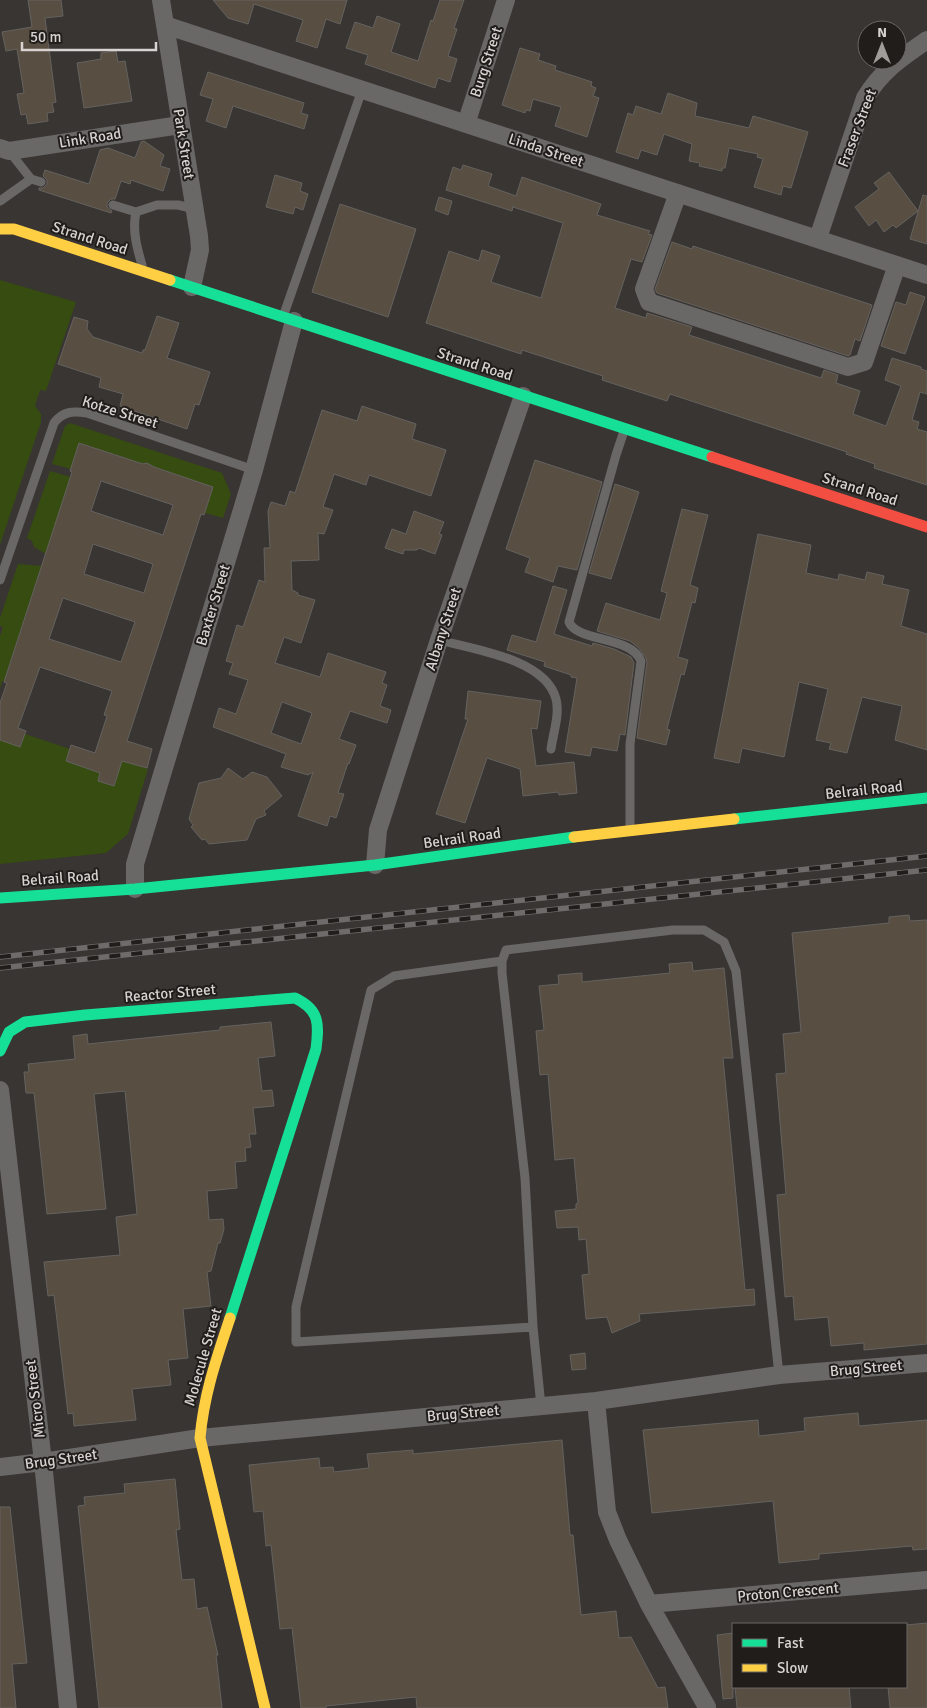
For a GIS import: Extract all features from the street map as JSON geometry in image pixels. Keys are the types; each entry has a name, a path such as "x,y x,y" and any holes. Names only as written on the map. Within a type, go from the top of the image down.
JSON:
{"street":[{"name":"Park Street","path":"161,0 200,250 192,287"},
{"name":"Burg Street","path":"466,124 506,0"},
{"name":"Linda Street","path":"165,25 927,275"},
{"name":"Fraser Street","path":"818,238 865,98 875,81 891,66 927,40"},
{"name":"Link Road","path":"5,149 180,125"},
{"path":"678,193 644,289 649,302 702,320 848,366 864,362 897,265"},
{"name":"Strand Road","path":"0,218 14,230"},
{"name":"Strand Road","path":"0,229 14,230 144,271 927,526"},
{"name":"Baxter Street","path":"135,889 135,864 254,470 289,319"},
{"name":"Albany Street","path":"375,865 378,830 439,640 523,396"},
{"name":"Belrail Road","path":"0,898 135,889 375,865 555,839 927,798"},
{"name":"Reactor Street","path":"0,1051 9,1032 25,1022 281,998 295,998 303,1001 314,1011 318,1017 316,1049"},
{"name":"Molecule Street","path":"265,1708 200,1438 202,1414 208,1384 316,1049"},
{"name":"Micro Street","path":"0,1090 43,1462 68,1708"},
{"name":"Brug Street","path":"0,1467 200,1438 541,1406 779,1375 927,1363"},
{"path":"596,1400 608,1512 618,1540 649,1604 707,1707"},
{"name":"Proton Crescent","path":"649,1604 927,1580"}],"lane":[{"path":"289,319 362,90"},
{"path":"5,149 31,179 41,182"},
{"path":"0,201 31,179"},
{"path":"113,205 136,212 157,205 178,205 194,209"},
{"path":"136,212 134,233 144,271"},
{"name":"Kotze Street","path":"0,580 54,423 62,414 67,412 87,413 254,470"},
{"path":"625,429 613,464 569,622 575,630 634,650 641,661 630,744 630,831"},
{"path":"439,640 513,660 543,678 551,687 556,698 557,707 550,749"},
{"path":"541,1406 533,1327 524,1178 502,973 502,961 506,950 673,930 704,930 724,942 736,971 779,1375"},
{"path":"502,961 394,976 371,990 296,1307 296,1342 533,1327"}],"green space":[{"path":"0,280 76,302 46,391 40,390 35,406 41,414 41,422 0,545"},
{"path":"70,423 222,473 231,494 223,518 205,513 213,487 149,466 147,463 144,464 80,443 71,469 52,464 65,426"},
{"path":"50,471 71,477 46,554 34,547 32,541 27,538"},
{"path":"18,564 42,566 4,682 2,681 0,689 0,636 3,627 0,626 0,618"},
{"path":"25,734 70,749 66,761 100,773 98,781 114,786 117,779 112,777 118,758 148,769 128,834 106,853 0,864 0,740"}],"building":[{"path":"28,0 61,0 63,16 45,18 56,102 52,103 54,112 47,113 48,121 28,124 26,114 21,115 17,94 24,93 17,49 6,51 2,32 32,27"},
{"path":"213,0 347,0 340,24 326,19 317,48 296,41 303,20 254,4 248,24 228,18"},
{"path":"440,0 464,0 454,28 457,29 448,56 457,59 450,82 438,78 435,88 365,64 368,55 346,48 355,22 373,28 377,16 400,24 391,52 418,61 431,20 433,21"},
{"path":"520,48 540,54 538,60 556,66 555,70 592,82 591,86 596,88 593,96 599,98 587,137 555,126 561,107 533,99 530,111 526,110 525,113 502,105"},
{"path":"116,51 118,62 125,61 132,101 84,108 77,63 101,59 101,53"},
{"path":"208,72 304,103 301,113 308,115 304,129 233,106 226,128 206,121 213,99 200,95"},
{"path":"668,93 697,103 695,116 749,128 753,116 808,132 791,188 783,186 781,195 754,187 763,159 757,157 758,154 729,148 725,168 722,168 722,171 699,166 700,163 689,161 692,144 664,134 657,155 641,150 638,159 616,152 628,113 633,115 636,106 661,114"},
{"path":"144,141 164,155 160,166 170,169 163,191 131,180 130,184 121,181 115,199 111,199 107,203 107,207 112,211 111,213 39,190 39,188 43,188 47,184 47,180 43,176 45,170 89,184 100,150 108,148 135,158 141,142"},
{"path":"463,165 492,174 488,186 516,196 522,177 601,204 597,215 650,231 648,234 652,235 642,262 631,259 615,308 646,318 647,313 692,327 689,335 821,378 824,370 838,375 836,383 860,391 853,414 886,426 901,386 885,380 892,358 921,367 921,369 927,371 927,394 920,392 912,420 919,422 917,429 927,432 927,485 874,468 875,464 846,454 847,452 670,394 667,401 602,380 603,376 522,350 521,354 426,323 449,251 479,261 482,250 500,256 491,282 541,298 563,223 513,206 512,211 446,190 453,167 461,170"},
{"path":"889,172 918,211 896,228 893,225 884,232 876,220 869,226 855,207 879,189 874,183"},
{"path":"275,175 302,183 300,191 308,194 303,210 295,207 293,214 266,207"},
{"path":"923,195 927,196 927,244 910,239"},
{"path":"439,197 452,201 448,215 435,210"},
{"path":"340,204 416,229 388,317 312,292"},
{"path":"672,242 692,249 693,246 872,305 860,341 855,339 848,356 657,293 655,289"},
{"path":"910,292 925,297 905,354 881,346 896,302 906,305"},
{"path":"157,316 179,323 167,358 210,372 199,405 195,404 187,429 120,406 123,394 99,387 101,378 58,364 74,317 88,321 87,329 93,337 142,353 145,350"},
{"path":"362,406 416,424 412,439 446,450 431,496 369,475 366,485 334,474 323,507 333,510 324,534 318,533 319,560 291,561 292,590 298,593 298,595 315,600 301,643 284,637 275,663 320,677 328,653 386,672 382,683 387,685 380,706 391,710 387,723 350,711 339,739 356,745 338,793 344,794 336,818 330,816 327,826 298,816 313,772 308,775 281,767 286,754 213,727 219,708 236,714 248,680 229,674 233,663 226,661 237,625 243,627 259,580 265,582 264,548 270,548 268,511 271,502 285,506 290,491 295,493 322,410 357,421","holes":["282,702 312,713 301,744 271,733"]},
{"path":"79,443 143,464 147,463 213,487 204,515 201,514 127,741 152,749 147,768 122,761 114,786 98,781 100,773 66,761 71,745 95,753 107,716 104,715 112,691 40,667 18,728 26,731 20,747 0,740 0,703 7,683 4,682 72,472 70,471","holes":["101,481 173,505 163,535 91,511","93,544 153,564 144,593 84,574","63,598 135,622 121,662 49,639"]},
{"path":"535,460 602,482 577,570 558,566 553,582 525,572 530,558 506,549"},
{"path":"615,484 639,492 611,579 589,573"},
{"path":"682,509 708,515 690,585 698,588 695,603 692,602 678,657 688,660 684,675 681,674 667,729 670,730 666,745 637,738 646,658 639,648 630,641 597,631 606,603 660,620 667,593 661,591"},
{"path":"414,511 444,522 439,534 442,535 435,554 419,548 417,550 404,550 403,554 385,548 392,529 406,534"},
{"path":"758,534 811,545 806,573 838,580 839,574 865,580 867,572 884,576 882,584 909,590 901,626 927,634 927,750 895,740 902,706 862,697 847,753 829,749 831,743 816,740 828,689 799,682 784,757 742,748 739,763 714,758"},
{"path":"553,586 567,590 554,634 592,646 593,643 614,649 631,657 634,663 625,735 620,734 617,751 592,747 590,756 565,752 577,678 544,666 545,662 507,650 512,635 536,642"},
{"path":"468,691 541,701 537,729 531,728 536,766 574,762 577,793 559,795 558,792 523,796 520,769 487,758 465,823 436,814 468,719 465,719"},
{"path":"228,768 243,779 252,772 267,777 282,796 264,811 266,815 256,819 247,840 209,844 205,839 202,840 191,827 193,825 189,819 199,783 221,778"},
{"path":"909,915 910,921 927,920 927,1344 864,1350 864,1343 831,1346 828,1317 795,1320 793,1296 785,1297 777,1195 786,1194 776,1074 786,1073 783,1034 801,1032 792,933 889,923 889,917"},
{"path":"692,962 693,971 724,968 733,1058 723,1058 745,1290 754,1289 755,1305 639,1314 640,1321 612,1333 607,1317 586,1319 582,1275 589,1274 586,1239 579,1240 578,1227 557,1228 555,1211 576,1209 576,1204 578,1203 574,1158 555,1160 548,1074 540,1075 536,1031 544,1030 539,986 559,984 558,975 582,973 582,982 670,973 669,964"},
{"path":"271,1022 275,1056 258,1058 262,1091 272,1090 274,1106 253,1108 256,1134 249,1134 251,1147 245,1148 246,1161 235,1162 237,1188 207,1191 209,1220 223,1219 224,1229 220,1243 218,1243 211,1271 207,1272 211,1306 183,1309 188,1358 168,1360 171,1385 132,1389 136,1420 74,1426 73,1413 68,1414 54,1295 48,1296 44,1262 120,1255 116,1217 137,1214 125,1091 94,1094 106,1209 47,1214 34,1093 26,1093 24,1072 29,1072 28,1064 75,1059 73,1036 87,1034 88,1044 220,1030 220,1027"},
{"path":"585,1353 586,1369 572,1370 570,1355"},
{"path":"858,1413 859,1426 927,1420 927,1549 913,1550 912,1546 819,1554 819,1559 779,1563 773,1501 652,1513 643,1430 758,1420 759,1436 805,1431 804,1418"},
{"path":"562,1440 570,1535 573,1535 581,1615 616,1611 619,1638 631,1637 658,1688 665,1687 668,1708 417,1708 416,1697 326,1706 326,1708 301,1708 292,1628 280,1629 271,1545 266,1546 263,1511 254,1512 249,1465 319,1458 320,1468 333,1467 334,1472 369,1468 367,1454 413,1450 413,1454"},
{"path":"175,1479 180,1529 176,1530 182,1580 194,1579 197,1609 207,1607 218,1655 216,1655 222,1708 99,1708 78,1506 85,1505 84,1497 125,1493 124,1484"},
{"path":"0,1507 10,1507 27,1663 12,1664 16,1708 0,1708"},
{"path":"927,1623 927,1708 890,1708 888,1688 907,1688 907,1625"},
{"path":"732,1633 733,1698 723,1699 717,1635"},
{"path":"735,1688 849,1688 851,1708 737,1708"}],"railway":[{"path":"0,957 927,856"},
{"path":"0,968 927,870"}],"traffic: fast":[{"path":"170,280 712,457"},
{"path":"734,819 927,798"},
{"path":"0,898 135,889 375,865 574,837"},
{"path":"0,1051 9,1032 25,1022 85,1015 295,998 309,1008 316,1019 318,1032 316,1049 230,1318"}],"traffic: slow":[{"path":"0,229 14,229 170,280"},
{"path":"574,837 734,819"},
{"path":"230,1318 215,1363 200,1438 265,1708"}],"traffic: jam":[{"path":"712,457 927,527"}]}
